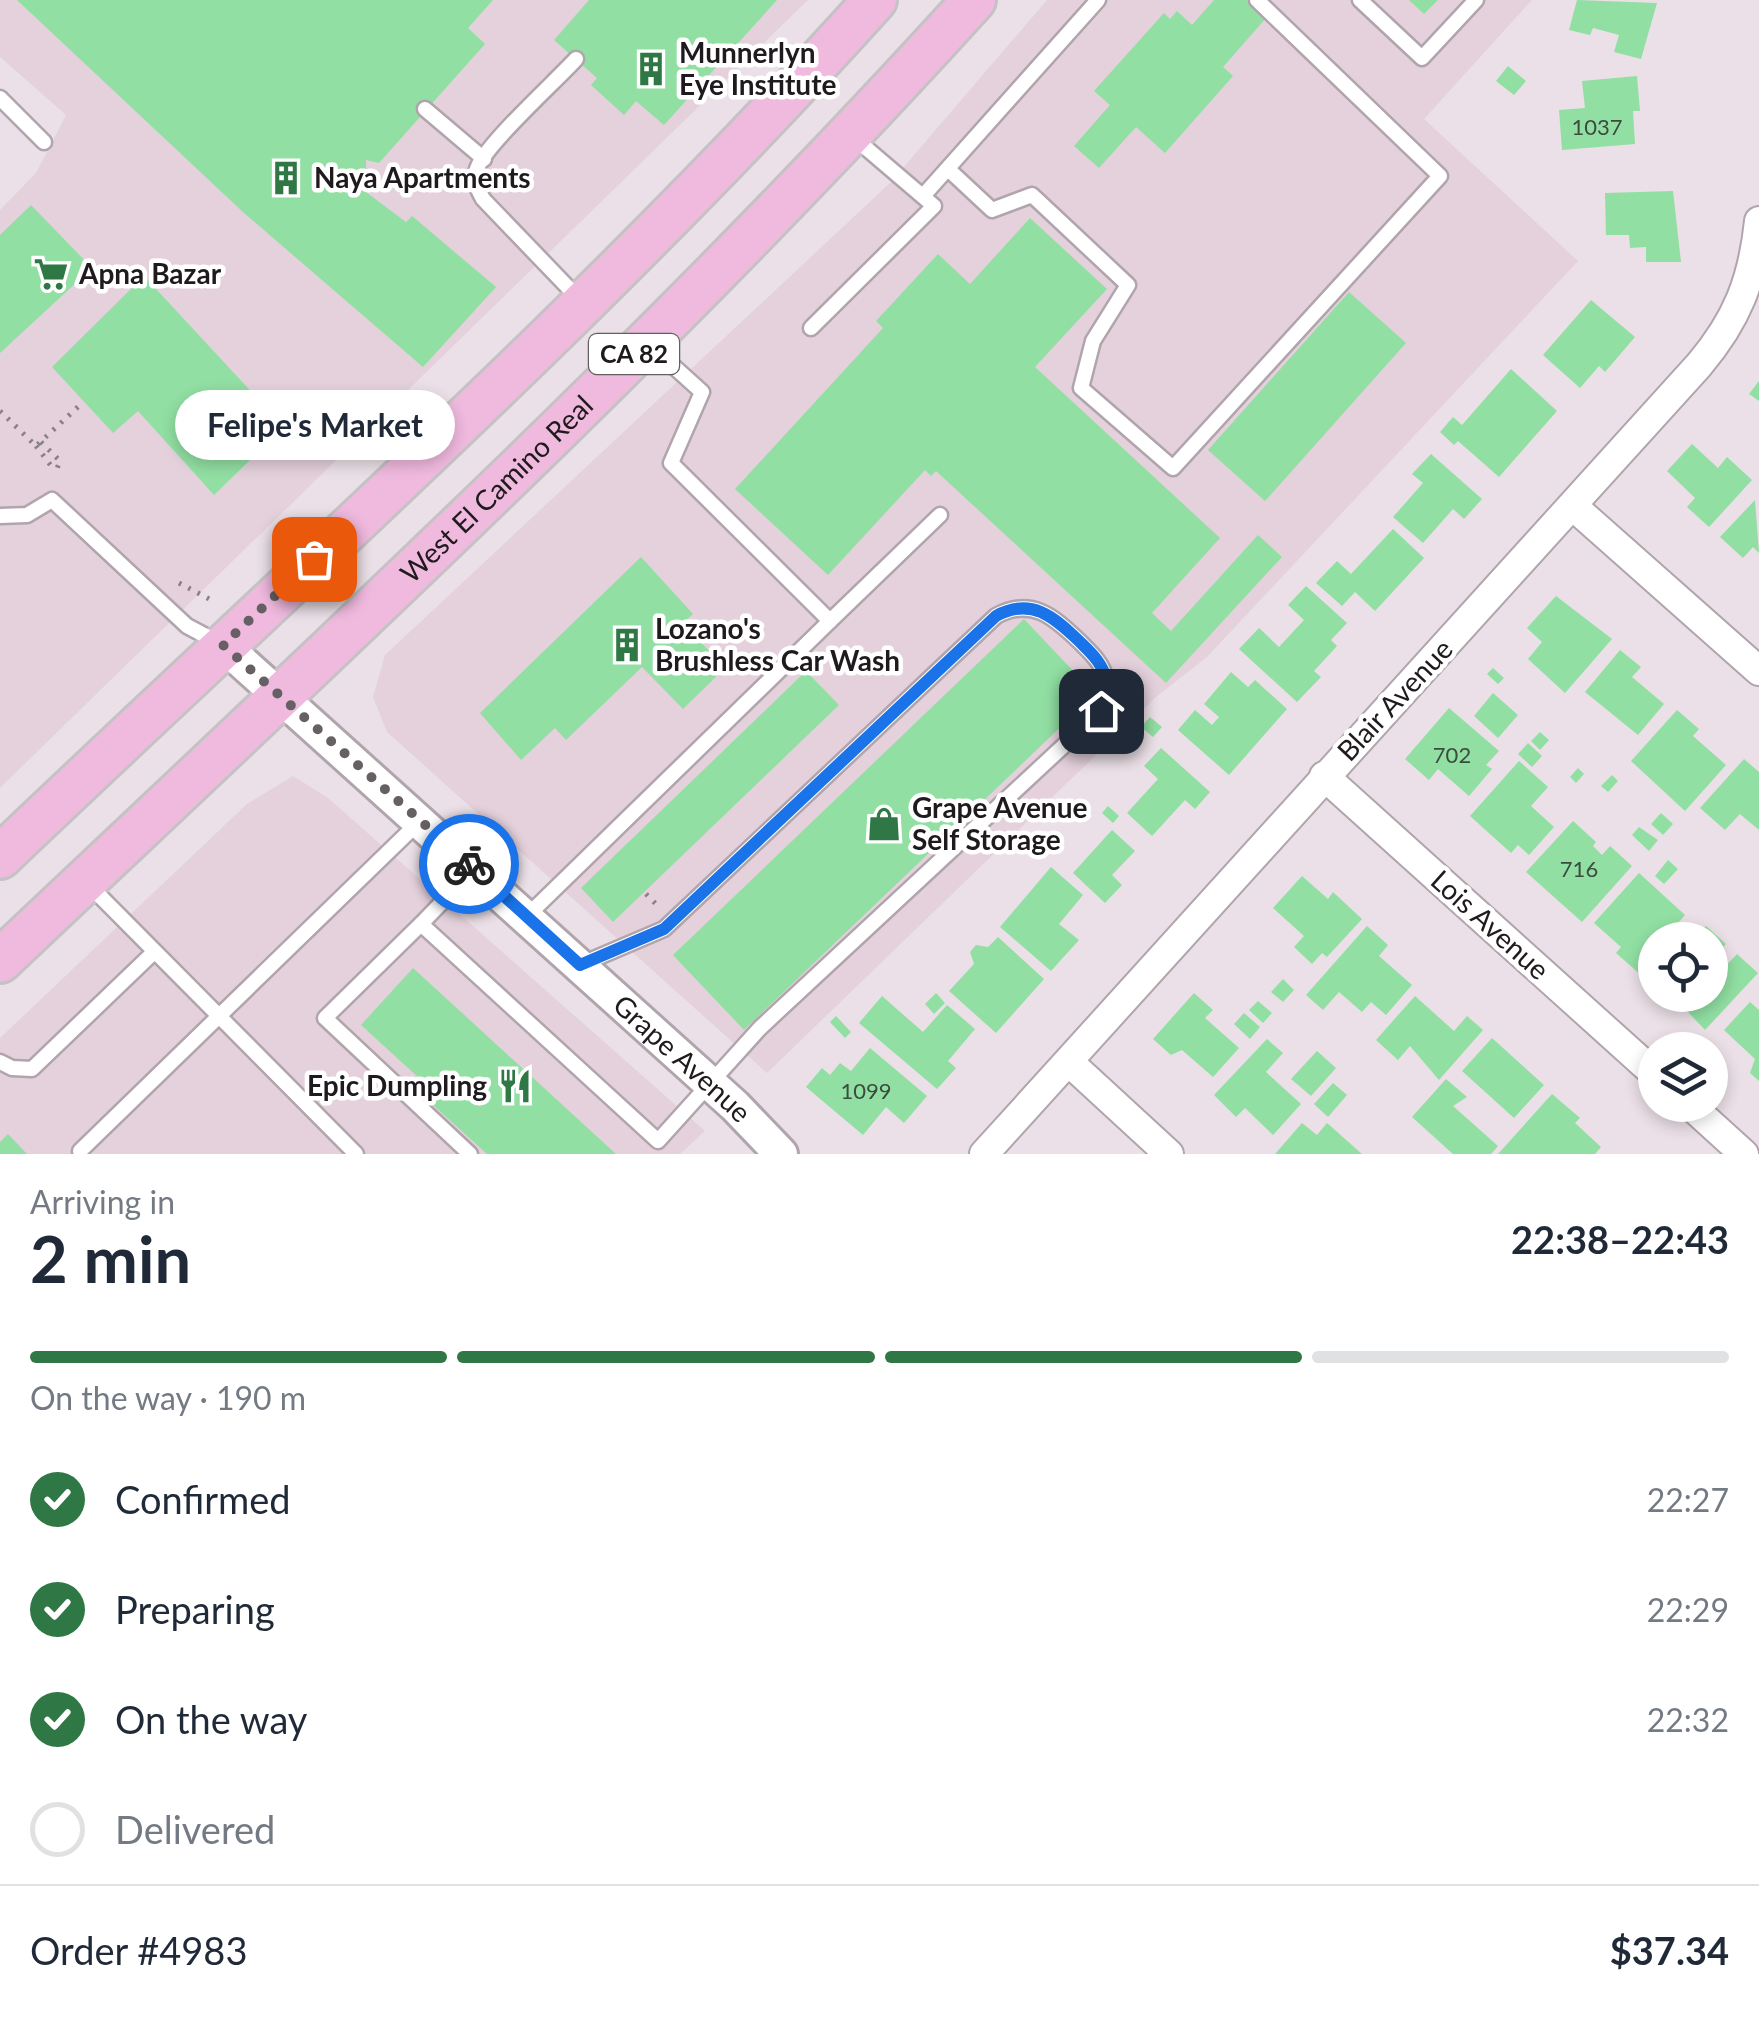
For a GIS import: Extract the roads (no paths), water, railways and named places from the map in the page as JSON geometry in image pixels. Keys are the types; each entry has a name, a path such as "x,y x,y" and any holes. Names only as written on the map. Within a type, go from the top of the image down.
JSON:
{"main road":[{"name":"CA 82","path":"0,858 582,302 771,115 874,0"},
{"name":"West El Camino Real","path":"0,961 647,342 851,136 974,0"}],"street":[{"name":"Blair Avenue","path":"984,1154 1324,776 1574,507 1710,352 1740,310 1754,266 1759,221"},
{"path":"1574,507 1759,671"},
{"name":"Grape Avenue","path":"223,645 709,1082 781,1154"},
{"name":"Lois Avenue","path":"1324,776 1638,1059"},
{"path":"1069,1062 1170,1154"},
{"path":"1709,1122 1744,1154"}],"lane":[{"path":"923,196 1098,0"},
{"path":"948,169 992,210 1032,196 1128,285 1092,341 1081,388 1172,468 1440,176 1257,0"},
{"path":"1360,0 1422,58 1476,0"},
{"path":"576,59 476,168 476,186 482,199 582,302"},
{"path":"0,98 44,142"},
{"path":"425,109 484,158"},
{"path":"811,328 934,206 851,136"},
{"path":"647,342 702,392 671,463 830,620"},
{"path":"0,516 27,515 52,500 180,621 223,645"},
{"path":"526,917 940,515"},
{"path":"580,965 664,929 996,616 1025,607 1054,617 1097,659 1106,679 1101,711 760,1028 645,1154"},
{"path":"80,1151 421,820"},
{"path":"470,1154 325,1018 474,869"},
{"path":"85,881 356,1154"},
{"path":"420,924 658,1141"},
{"path":"0,1062 12,1068 32,1069 154,952"}],"place":[{"name":"Munnerlyn Eye Institute","path":"651,69"},
{"name":"Naya Apartments","path":"286,178"},
{"name":"Apna Bazar","path":"51,274"},
{"name":"Felipe's Market","path":"314,559"},
{"name":"Lozano's Brushless Car Wash","path":"627,645"},
{"name":"Grape Avenue Self Storage","path":"884,824"},
{"name":"Epic Dumpling","path":"515,1086"}]}
